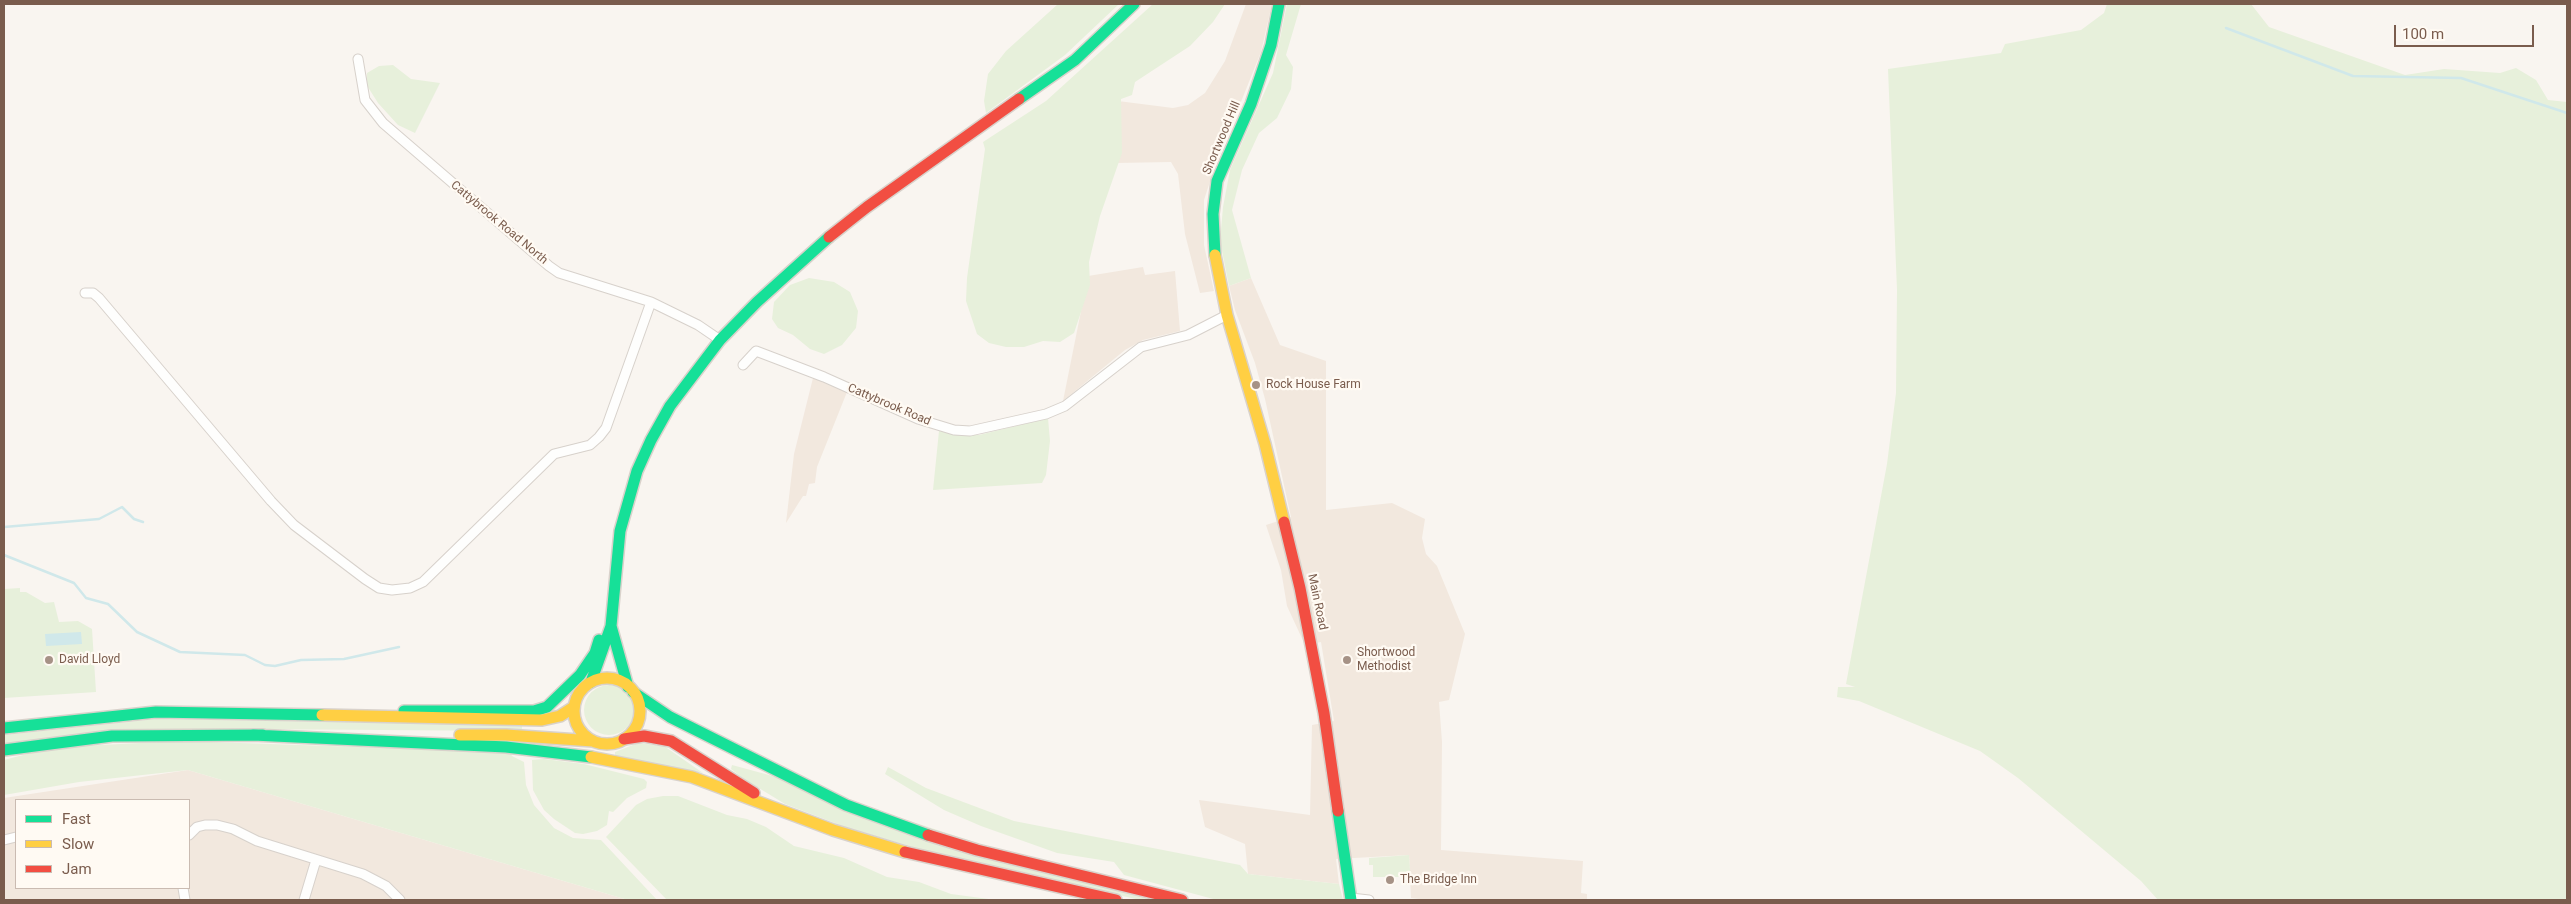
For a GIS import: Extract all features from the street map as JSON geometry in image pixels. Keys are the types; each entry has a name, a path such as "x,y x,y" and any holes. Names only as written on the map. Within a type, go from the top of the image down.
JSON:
{"main road":[{"path":"593,741 580,730 574,715 574,707 580,692 591,682 601,659 610,626 620,531 637,471 651,440 670,406 720,340 810,252 867,207 1075,60 1134,4"},
{"name":"Shortwood Hill","path":"1227,315 1215,259 1213,214 1217,181 1251,104 1270,45 1279,4"},
{"name":"Main Road","path":"1227,315 1265,444 1300,588 1324,713 1351,899"},
{"path":"343,717 421,709 534,711 547,707 580,675 594,653 614,584"},
{"path":"610,626 631,689 639,706 638,721 624,739"},
{"path":"591,682 611,678 631,689 670,717 846,805 903,827 977,850 1182,900"},
{"path":"4,728 156,712 542,720 560,716 574,707"},
{"path":"4,750 112,736 506,734 609,744 624,739 644,736 671,741 786,813"},
{"path":"253,735 506,747 588,756 692,777 833,830 925,858 1116,900"}],"street":[{"name":"Cattybrook Road North","path":"358,59 365,100 383,123 531,252 559,273 651,302 698,326 720,340"},
{"path":"85,293 93,293 99,298 271,501 294,524 365,579 379,588 392,590 410,588 423,582 554,454 590,445 599,437 606,428 651,302"},
{"name":"Cattybrook Road","path":"743,365 756,351 824,377 918,419 954,430 970,431 1046,414 1065,406 1140,347 1188,335 1227,315"},
{"path":"190,834 196,827 217,825 233,829 256,841 363,874 386,886 400,900"},
{"path":"304,900 316,860"},
{"path":"1351,899 1369,900"}],"shaded area":[{"path":"1246,4 1272,4 1261,52 1214,169 1204,200 1204,245 1214,291 1200,293 1185,234 1178,174 1171,162 1116,163 1118,101 1173,108 1188,105 1205,93 1225,61"},
{"path":"1143,267 1145,275 1175,271 1180,331 1143,340 1125,350 1063,401 1088,276"},
{"path":"1251,278 1280,345 1326,361 1326,510 1392,503 1425,519 1422,538 1426,554 1437,566 1465,634 1449,700 1439,702 1442,742 1441,850 1583,861 1581,893 1587,894 1587,900 1427,900 1411,898 1409,855 1336,859 1339,884 1248,874 1245,844 1205,827 1199,800 1310,815 1312,725 1334,721 1321,642 1305,645 1287,606 1281,570 1266,525 1291,517 1265,399 1255,363 1235,310 1229,286"},
{"path":"813,378 847,392 817,467 815,483 809,484 806,496 803,496 786,523 794,454"},
{"path":"188,770 628,900 4,900 4,798"}],"green space":[{"path":"1058,4 1119,4 1065,55 986,113 984,101 988,74 1006,51"},
{"path":"1153,4 1225,4 1213,22 1190,46 1135,82 1132,95 1121,99 1122,153 1100,216 1089,262 1090,285 1074,333 1060,342 1043,341 1024,347 1006,347 989,343 977,334 966,301 967,278 985,149 983,142 1046,101"},
{"path":"1287,4 1301,4 1286,55 1293,67 1291,89 1277,118 1259,133 1242,170 1232,210 1251,278 1229,286 1220,241 1223,207 1230,170 1273,73"},
{"path":"2107,4 2251,4 2269,27 2405,75 2444,69 2500,73 2516,68 2536,80 2548,100 2567,102 2567,900 2158,900 2141,881 2018,778 1980,751 1859,701 1837,697 1838,687 1855,687 1846,684 1887,464 1896,393 1897,290 1888,69 2001,53 2005,44 2081,30 2104,13"},
{"path":"393,65 411,79 440,83 415,133 398,125 378,103 366,84 367,73 379,66"},
{"path":"809,278 834,282 850,292 858,311 856,328 842,345 824,354 810,349 793,335 778,328 772,319 774,302 790,285"},
{"path":"1048,418 1050,441 1046,475 1042,483 933,490 939,431 979,435"},
{"name":"David Lloyd","path":"20,588 20,592 26,592 45,603 54,602 59,622 78,621 92,629 96,692 4,698 4,589"},
{"path":"609,685 619,687 627,692 632,700 634,710 632,720 627,728 619,733 609,735 599,733 591,728 586,720 584,710 586,700 591,692 599,687"},
{"path":"156,719 522,725 522,731 239,729 4,744 4,735"},
{"path":"180,741 510,752 512,756 524,762 526,785 534,805 554,828 573,838 601,840 657,900 628,900 188,770 79,782 4,795 4,760 31,753 81,746"},
{"path":"638,743 664,746 703,773 615,757 615,752"},
{"path":"544,759 584,764 644,779 647,782 646,788 627,798 613,812 609,811 607,825 597,831 583,834 575,833 544,810 533,790 532,760"},
{"path":"732,765 769,775 1152,900 1140,900 919,849 845,827 785,804 744,779 731,769"},
{"path":"888,767 926,788 1014,821 1240,865 1248,874 1339,884 1343,900 1217,900 1124,875 1114,862 1057,853 981,826 944,810 885,774"},
{"path":"678,796 727,815 747,819 766,827 794,846 844,858 887,877 919,882 951,894 996,900 667,900 606,837 636,805 647,799"},
{"path":"1409,855 1411,885 1405,885 1404,877 1373,877 1373,865 1369,865 1369,858"}],"water":[{"path":"81,632 82,644 46,646 45,634"}],"waterway":[{"path":"2226,28 2353,76 2461,78 2567,113"},
{"path":"4,527 99,519 122,507 134,519 143,522"},
{"path":"4,555 74,583 86,598 108,604 137,632 180,652 245,655 265,665 275,666 301,660 344,659 399,647"}],"traffic: fast":[{"path":"1019,99 1075,60 1134,4"},
{"path":"1215,255 1213,214 1217,181 1251,104 1271,45 1279,4"},
{"path":"591,682 611,626 620,531 637,471 651,440 670,406 720,340 757,302 829,237"},
{"path":"611,626 628,687"},
{"path":"404,711 534,711 547,707 580,675 595,653 599,640"},
{"path":"633,692 670,717 846,805 928,835"},
{"path":"4,728 156,712 322,715"},
{"path":"253,735 506,747 591,757"},
{"path":"4,750 112,736 263,735"},
{"path":"1338,811 1351,900"}],"traffic: slow":[{"path":"1215,255 1227,315 1265,444 1284,522"},
{"path":"607,678 619,681 630,688 637,699 640,711 637,723 630,734 619,741 607,744 595,741 584,734 577,723 574,711 577,699 584,688 595,681 607,678"},
{"path":"322,715 542,720 560,716 574,707"},
{"path":"460,735 506,735 593,741"},
{"path":"591,757 692,777 833,830 905,852"}],"traffic: jam":[{"path":"829,237 867,207 1019,99"},
{"path":"1284,522 1300,588 1324,713 1338,811"},
{"path":"624,739 644,736 671,741 754,793"},
{"path":"928,835 977,850 1182,900"},
{"path":"905,852 1116,900"}],"place":[{"name":"Rock House Farm","path":"1256,385"},
{"name":"David Lloyd","path":"49,660"},
{"name":"Shortwood Methodist","path":"1347,660"},
{"name":"The Bridge Inn","path":"1390,880"}]}
